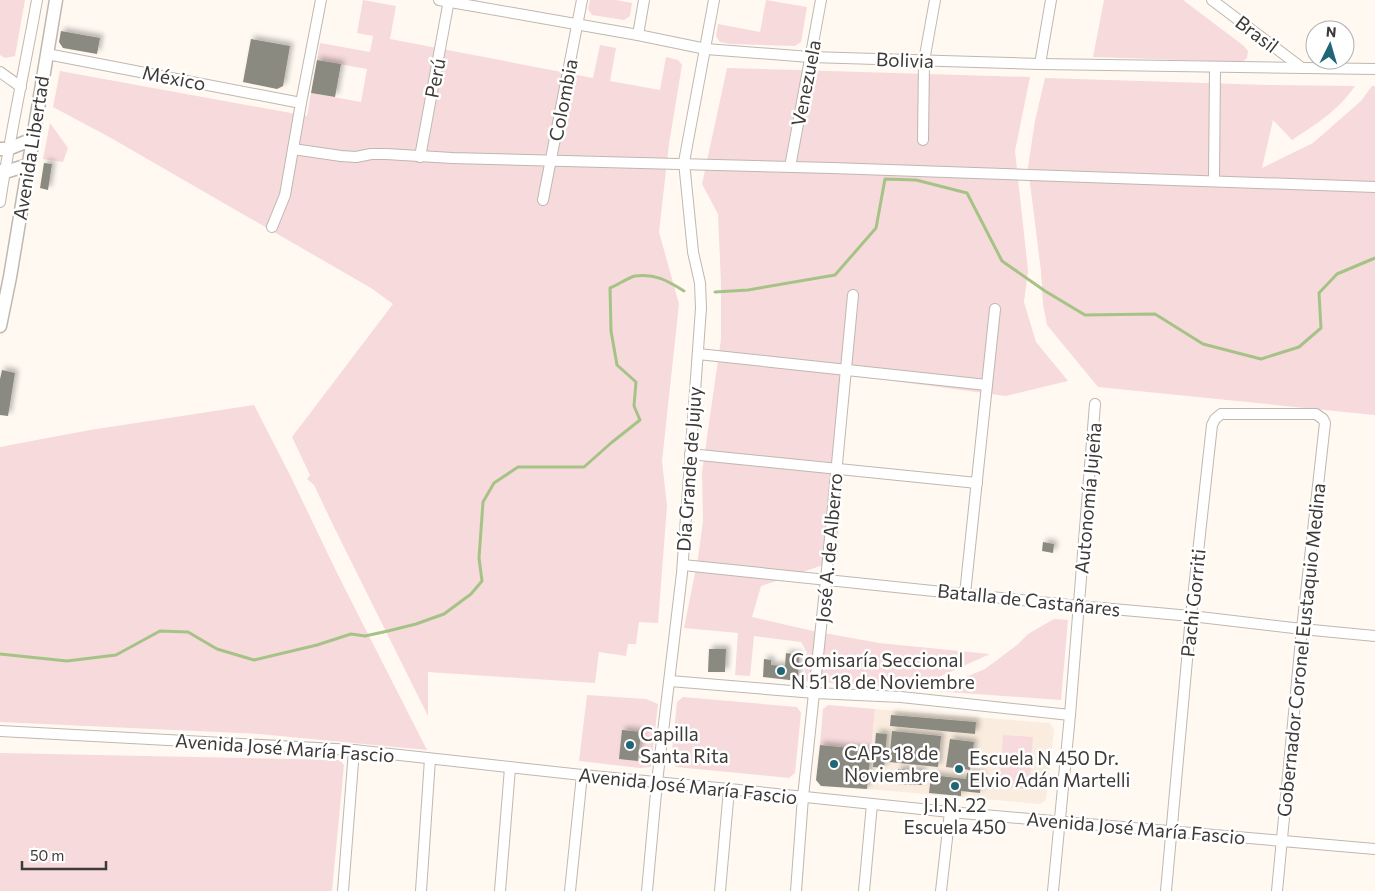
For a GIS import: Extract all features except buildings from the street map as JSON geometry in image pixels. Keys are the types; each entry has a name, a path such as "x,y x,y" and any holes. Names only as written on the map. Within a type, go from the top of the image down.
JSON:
{"street":[{"name":"Avenida Libertad","path":"0,202 4,149 21,87 37,0"},
{"name":"Avenida Libertad","path":"0,326 5,277 33,139 56,0"},
{"path":"272,227 285,195 321,0"},
{"name":"Colombia","path":"543,200 582,0"},
{"path":"638,35 644,0"},
{"name":"Día Grande de Jujuy","path":"647,891 657,782 682,565 701,308 700,283 693,252 684,164 714,0"},
{"name":"Venezuela","path":"790,167 821,0"},
{"path":"923,140 924,61 935,0"},
{"path":"1040,64 1051,0"},
{"name":"Brasil","path":"1212,0 1302,68"},
{"name":"Bolivia","path":"446,1 706,49 810,57 1215,68 1375,69"},
{"name":"Perú","path":"420,157 446,1"},
{"name":"México","path":"46,54 301,103"},
{"path":"1214,178 1215,68"},
{"path":"0,72 21,87"},
{"path":"4,149 33,139"},
{"path":"293,149 356,157 386,154 420,157 790,167 1375,188"},
{"path":"2,171 28,165"},
{"name":"José A. de Alberro","path":"796,891 803,797 815,693 853,295"},
{"path":"965,594 995,310"},
{"path":"698,354 987,385"},
{"name":"Autonomía Jujeña","path":"1054,891 1095,404"},
{"name":"Pachi Gorriti","path":"1166,891 1191,616 1212,424 1221,414 1316,414"},
{"name":"Gobernador Coronel Eustaquio Medina","path":"1277,891 1302,630 1325,423 1323,418 1316,414"},
{"path":"690,454 977,483"},
{"name":"Batalla de Castañares","path":"682,565 1375,636"},
{"path":"670,682 901,698 1070,715"},
{"name":"Avenida José María Fascio","path":"0,731 354,750 510,768 950,812 1375,849"},
{"path":"343,891 354,750"},
{"path":"421,891 430,759"},
{"path":"500,891 510,768"},
{"path":"570,891 582,775"},
{"path":"720,891 729,789"},
{"path":"864,891 872,804"},
{"path":"941,891 950,812"}],"shaded area":[{"path":"0,0 25,0 15,56 5,58 0,55"},
{"path":"363,0 396,6 390,39 593,78 600,45 616,48 610,81 660,90 666,57 678,60 682,65 669,144 659,232 679,304 662,461 667,506 658,623 639,622 636,644 628,644 626,656 599,652 595,683 428,672 428,716 314,485 307,479 310,475 292,437 393,304 371,288 111,138 53,107 60,71 307,116 311,93 361,102 367,69 317,60 320,43 370,52 373,36 357,33"},
{"path":"590,0 616,0 632,3 630,16 624,20 592,15 588,9"},
{"path":"766,0 807,7 801,42 795,46 720,42 716,36 718,24 760,32"},
{"path":"1104,0 1183,0 1244,46 1248,51 1247,58 1242,62 1093,57"},
{"path":"727,68 1030,77 1015,151 1028,271 1024,302 1036,342 1068,381 1006,396 842,374 838,560 761,586 752,617 879,643 990,654 912,689 804,681 807,652 801,642 754,636 750,676 735,675 738,633 684,628 698,558 703,521 702,472 721,339 718,214 702,184"},
{"path":"1045,78 1355,86 1334,110 1292,140 1273,120 1262,168 1313,143 1361,101 1372,86 1375,86 1375,415 1098,387 1047,325 1043,304 1041,271 1028,167 1035,121"},
{"path":"50,123 68,148 63,162 43,159"},
{"path":"254,405 427,750 259,734 0,722 0,447 90,430"},
{"path":"1054,619 1068,620 1061,700 932,691 985,669 1017,645 1028,634"},
{"path":"587,695 646,699 658,704 651,767 640,768 579,761"},
{"path":"683,697 797,707 801,713 795,773 789,778 676,767 671,761 677,702"},
{"path":"828,705 875,709 871,750 820,745 823,709"},
{"name":"Escuela N 450 Dr. Elvio Adán Martelli","path":"875,709 1050,723 1054,729 1046,800 1040,804 867,789"},
{"path":"1003,735 1033,737 1029,789 999,787"},
{"path":"0,753 340,760 344,765 332,891 0,891"}],"waterway":[{"path":"715,292 748,290 835,275 876,228 885,179 916,180 967,193 1002,261 1045,291 1085,315 1155,314 1203,344 1261,359 1299,347 1321,328 1319,293 1337,274 1375,258"},
{"path":"0,654 67,661 116,655 160,631 188,632 217,649 254,660 317,645 351,634 365,636 388,631 444,614 471,594 482,581 479,558 483,502 494,483 518,467 584,467 640,420 634,406 636,382 617,365 611,331 610,288 632,277 642,275 661,279 684,291"}],"place":[{"name":"Comisaría Seccional N 51 18 de Noviembre","path":"781,671"},
{"name":"Capilla Santa Rita","path":"630,745"},
{"name":"CAPs 18 de Noviembre","path":"834,764"},
{"name":"Escuela N 450 Dr. Elvio Adán Martelli","path":"959,769"},
{"name":"J.I.N. 22 Escuela 450","path":"955,786"}]}
